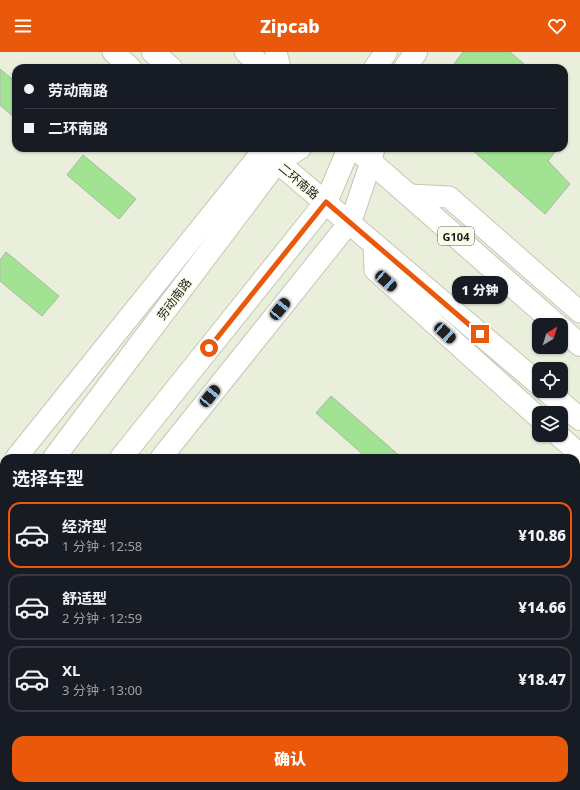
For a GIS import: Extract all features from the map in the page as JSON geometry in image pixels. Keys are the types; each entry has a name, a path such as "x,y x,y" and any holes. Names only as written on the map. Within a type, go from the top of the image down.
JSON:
{"main road":[{"path":"153,52 166,64"},
{"path":"246,52 260,64"},
{"path":"378,64 386,52"},
{"path":"408,64 416,52"},
{"name":"二环南路","path":"267,152 374,245 532,378"},
{"name":"劳动南路","path":"57,454 267,152"},
{"path":"124,454 326,202 347,152"},
{"name":"G104","path":"367,153 409,195 549,318"},
{"path":"568,334 580,345"},
{"path":"555,398 580,419"}],"street":[{"path":"113,52 126,64"},
{"path":"276,52 279,64"},
{"path":"19,454 267,152"},
{"path":"164,454 349,223 352,218 367,153"},
{"path":"409,195 449,197 580,312"},
{"path":"374,245 375,270 532,412"},
{"path":"566,442 580,454"}],"building":[{"path":"463,52 510,52 524,64 454,64"},
{"path":"0,69 12,79 12,115 0,105"},
{"path":"475,152 555,152 548,161 570,184 545,214"},
{"path":"83,155 136,199 119,219 67,175"},
{"path":"6,252 59,296 42,316 0,281 0,260"},
{"path":"331,396 397,454 362,454 316,413"}],"route":[{"path":"209,348 326,202 374,245 480,334"}]}
